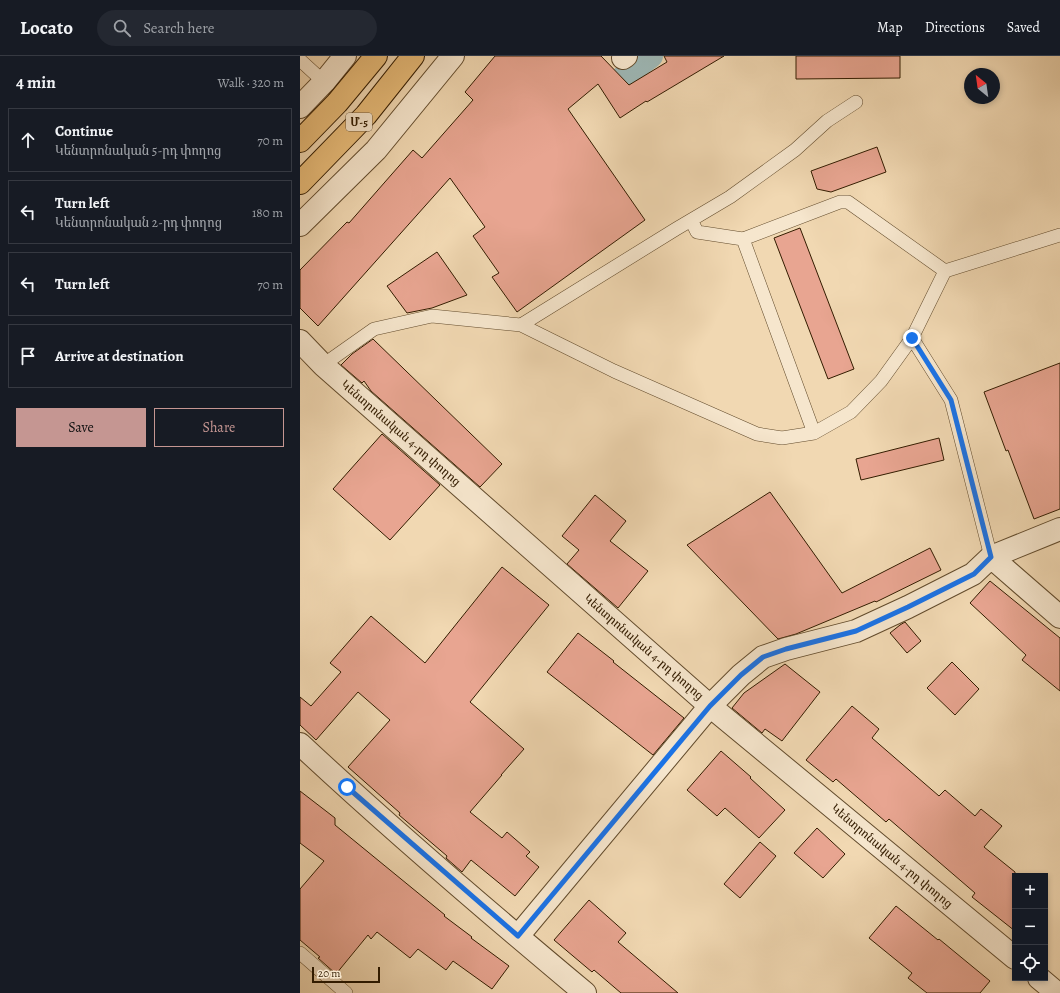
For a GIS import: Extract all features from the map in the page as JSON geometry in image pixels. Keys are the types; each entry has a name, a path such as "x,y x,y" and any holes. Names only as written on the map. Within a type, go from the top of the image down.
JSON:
{"highway":[{"name":"Մ-5","path":"300,141 337,103 376,56"},
{"name":"Մ-5","path":"300,183 366,115 413,56"}],"street":[{"path":"300,107 324,82 345,56"},
{"path":"300,225 376,150 453,56"},
{"name":"Կենտրոնական 4-րդ փողոց","path":"300,341 323,365 710,706 1012,956"},
{"path":"518,936 710,706 741,675 763,657 786,649 856,631 974,574 991,557 1060,529"},
{"path":"991,557 1060,617"},
{"path":"300,744 347,787 585,993"},
{"path":"1043,981 1057,993"}],"lane":[{"path":"300,60 324,82"},
{"path":"521,326 730,197 795,150 827,121 856,102"},
{"path":"691,220 697,232 743,239 840,202 848,202 945,271"},
{"path":"323,365 374,329 432,316 521,326 614,371 757,434 782,438 814,432 851,412 881,381 912,338 945,271 1060,235"},
{"path":"743,239 814,432"},
{"path":"912,338 951,400 991,557"},
{"path":"300,953 346,993"}],"building":[{"path":"495,56 601,56 629,85 667,62 664,56 724,56 647,102 646,101 620,118 598,84 568,109 645,220 517,312 492,277 499,273 473,236 485,227 450,178 318,326 300,308 300,270 347,222 349,223 413,150 422,158 473,100 465,92"},
{"path":"796,56 900,56 900,78 796,79"},
{"path":"877,147 886,172 831,192 817,189 811,171"},
{"path":"800,228 854,369 828,379 774,238"},
{"path":"437,252 467,295 432,308 407,313 387,286"},
{"path":"373,339 502,464 480,487 371,391 364,381 362,383 341,365 352,354"},
{"path":"1060,363 1060,509 1034,519 984,392"},
{"path":"382,434 440,485 390,540 333,489"},
{"path":"939,438 944,460 861,480 856,459"},
{"path":"770,492 842,593 930,548 941,570 876,602 875,601 796,634 778,639 687,545"},
{"path":"595,495 626,521 610,541 648,571 618,608 567,564 579,550 562,536"},
{"path":"502,567 549,605 470,702 524,749 470,812 502,838 507,832 530,852 526,856 539,867 515,896 471,860 462,872 446,858 447,856 399,815 400,813 348,767 390,720 358,692 316,740 300,725 300,697 311,706 341,672 330,663 371,616 425,663"},
{"path":"990,581 1060,638 1060,691 1022,660 1026,655 970,603"},
{"path":"905,622 921,641 907,653 890,633"},
{"path":"578,633 684,718 653,755 547,672"},
{"path":"952,662 979,689 955,715 927,688"},
{"path":"785,664 820,692 782,741 765,729 762,733 732,708 744,693"},
{"path":"852,706 879,729 872,738 939,796 945,790 975,816 981,809 1002,826 984,847 1015,872 1012,873 1012,929 972,897 975,893 889,819 886,822 836,779 833,782 806,760"},
{"path":"721,751 751,777 750,778 785,810 759,838 725,808 717,816 687,790"},
{"path":"300,791 335,818 335,825 445,915 444,916 472,937 471,938 509,966 492,989 453,961 446,970 418,949 410,958 377,932 371,939 368,935 336,974 318,958 320,957 300,940 300,889 324,861 300,843"},
{"path":"817,828 845,854 823,878 794,853"},
{"path":"760,842 776,856 740,898 724,884"},
{"path":"589,900 626,933 618,942 678,993 621,993 594,970 592,972 554,940"},
{"path":"896,906 990,981 980,993 927,993 908,978 912,973 869,938"}],"waterway":[{"path":"621,79 651,56"}],"route":[{"path":"347,787 518,936 710,706 741,675 763,657 786,649 856,631 974,574 991,557 951,400 912,338"}]}
